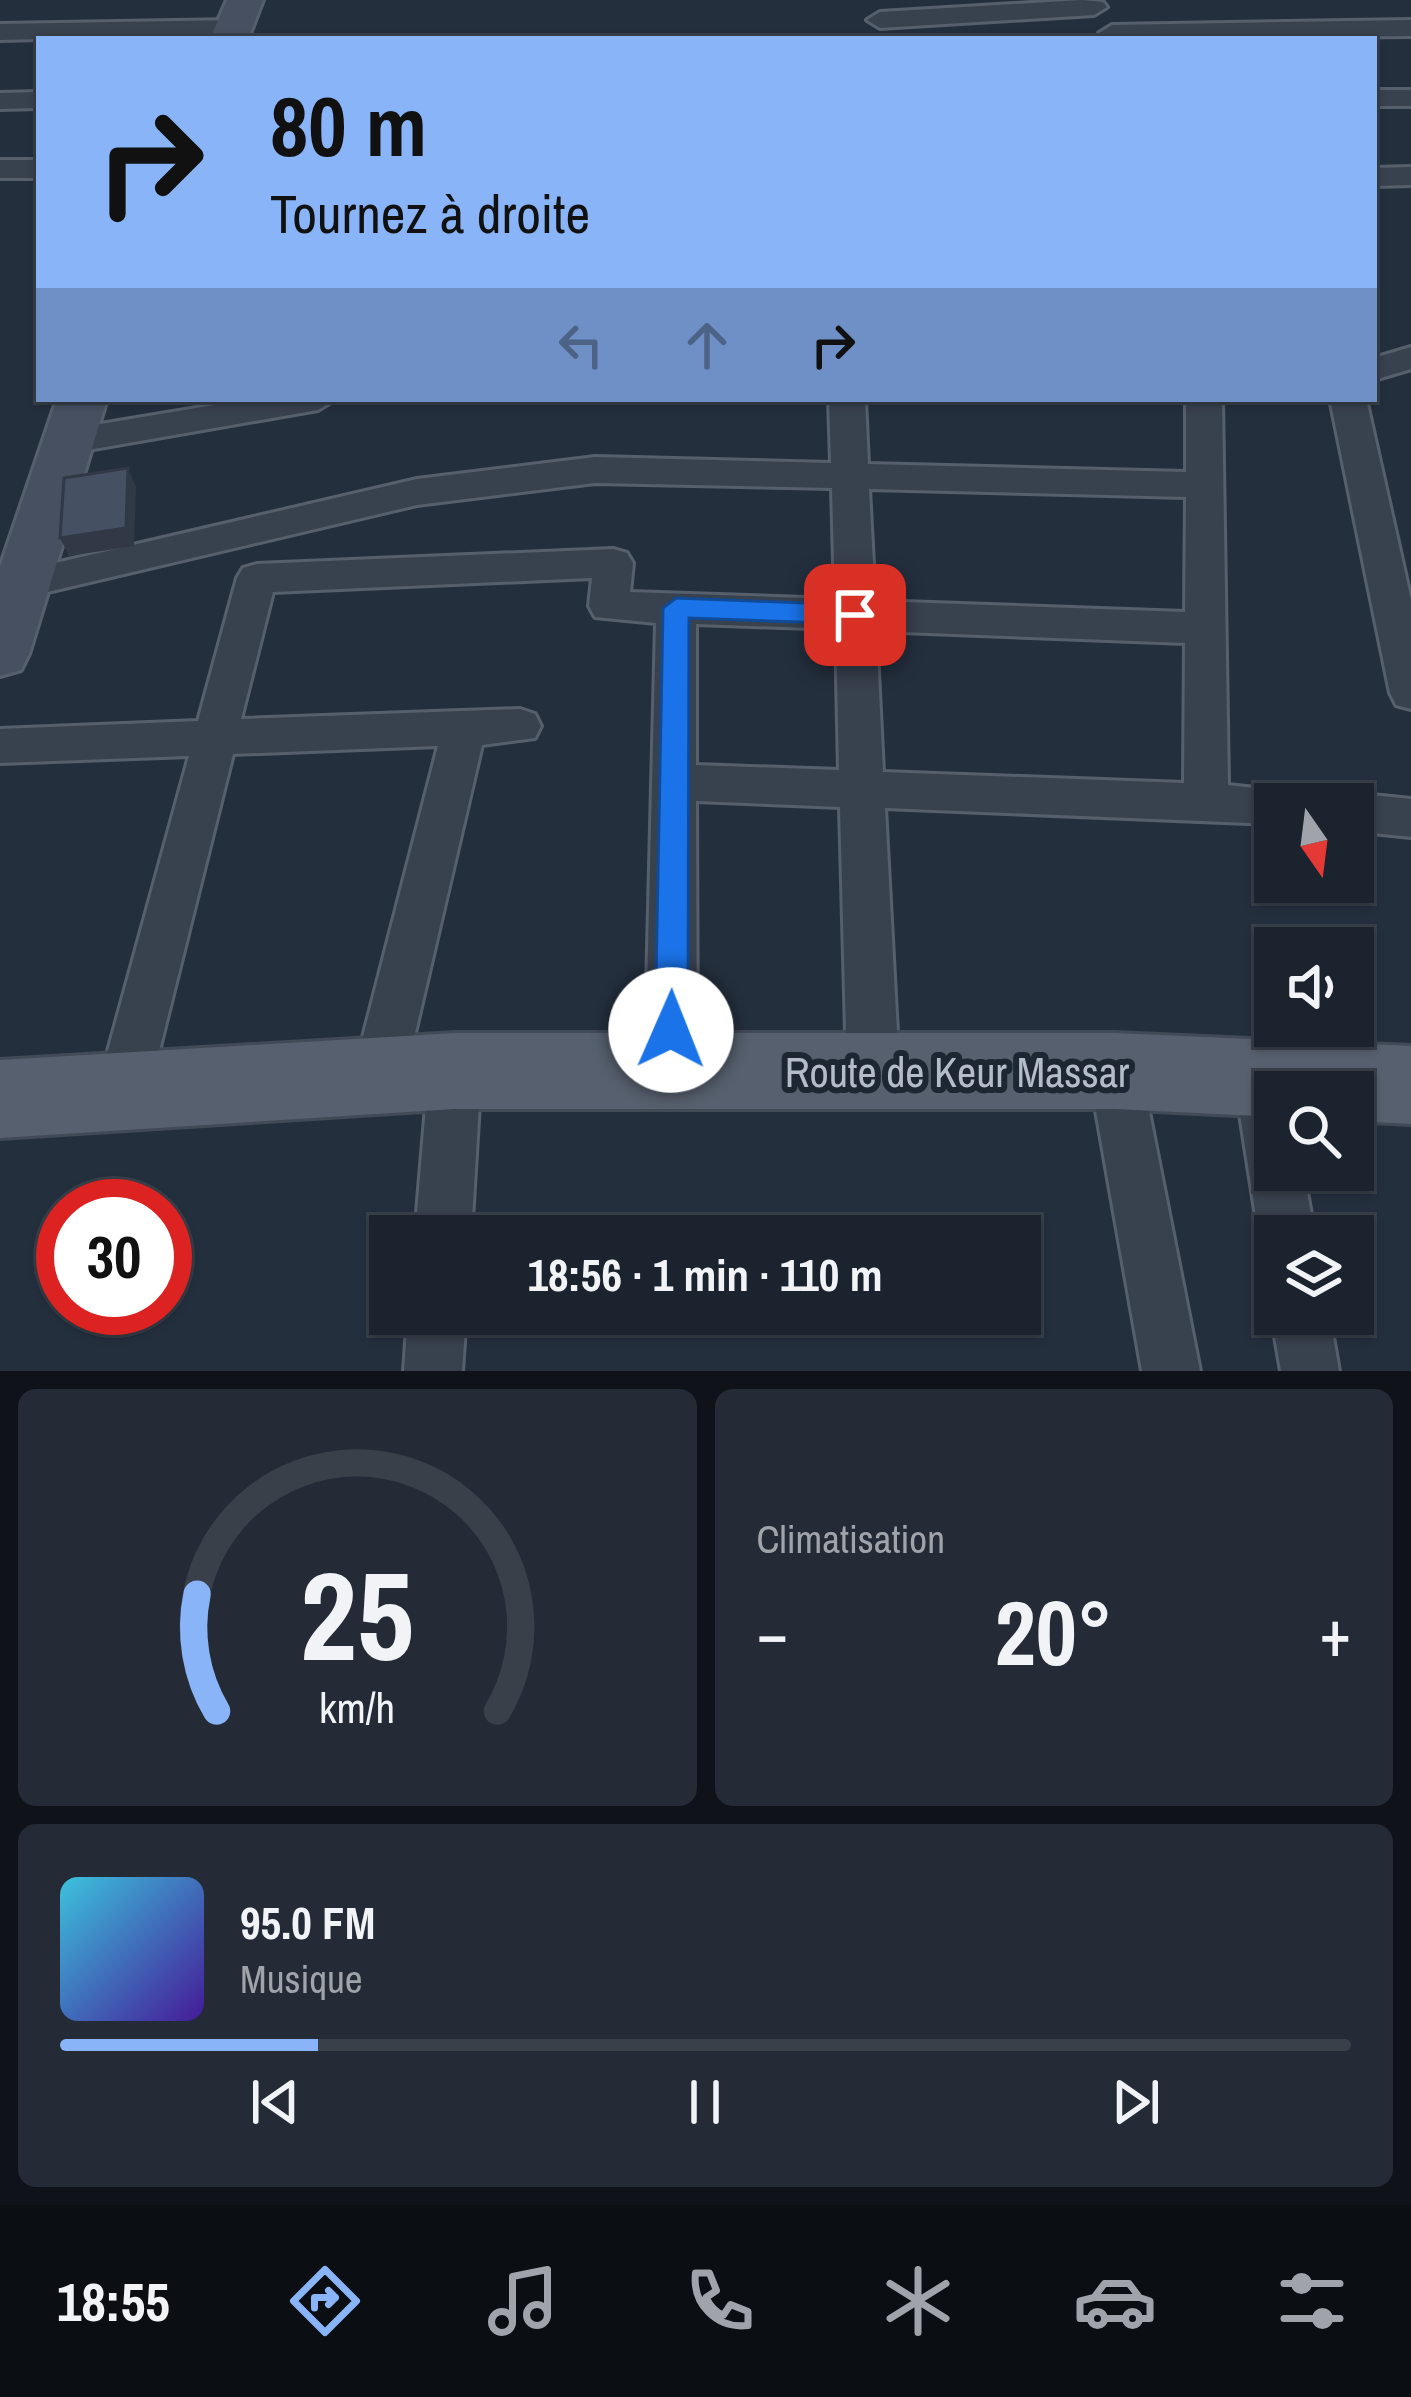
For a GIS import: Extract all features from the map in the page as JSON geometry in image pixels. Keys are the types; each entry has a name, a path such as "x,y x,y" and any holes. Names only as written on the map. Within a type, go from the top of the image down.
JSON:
{"main road":[{"name":"Route de Keur Massar","path":"0,1099 417,1074 873,1070 1254,1076"},
{"name":"Route de Keur Massar","path":"1374,1083 1411,1085"}],"street":[{"path":"1405,0 1411,8"},
{"path":"882,20 1091,4 1114,36 1411,28"},
{"path":"0,32 236,22"},
{"path":"1377,98 1411,98"},
{"path":"0,101 36,100"},
{"path":"0,169 36,169"},
{"path":"1377,177 1411,176"},
{"path":"1377,369 1411,358"},
{"path":"0,654 74,420 283,402"},
{"path":"847,402 873,1070"},
{"path":"1204,402 1206,799"},
{"path":"1349,402 1411,693"},
{"path":"22,584 417,492 595,470 1204,484"},
{"path":"123,1091 257,578 613,563 609,606 1204,628"},
{"path":"671,1071 676,608"},
{"path":"0,746 520,726"},
{"path":"440,1215 417,1074 464,728"},
{"path":"674,782 1254,803"},
{"path":"1374,814 1411,818"},
{"path":"1115,1071 1171,1371"},
{"path":"433,1371 436,1335"},
{"path":"1304,1335 1310,1371"}],"building":[{"path":"128,468 126,528 60,538 64,478"}],"route":[{"path":"671,1030 676,608 855,615"}]}
